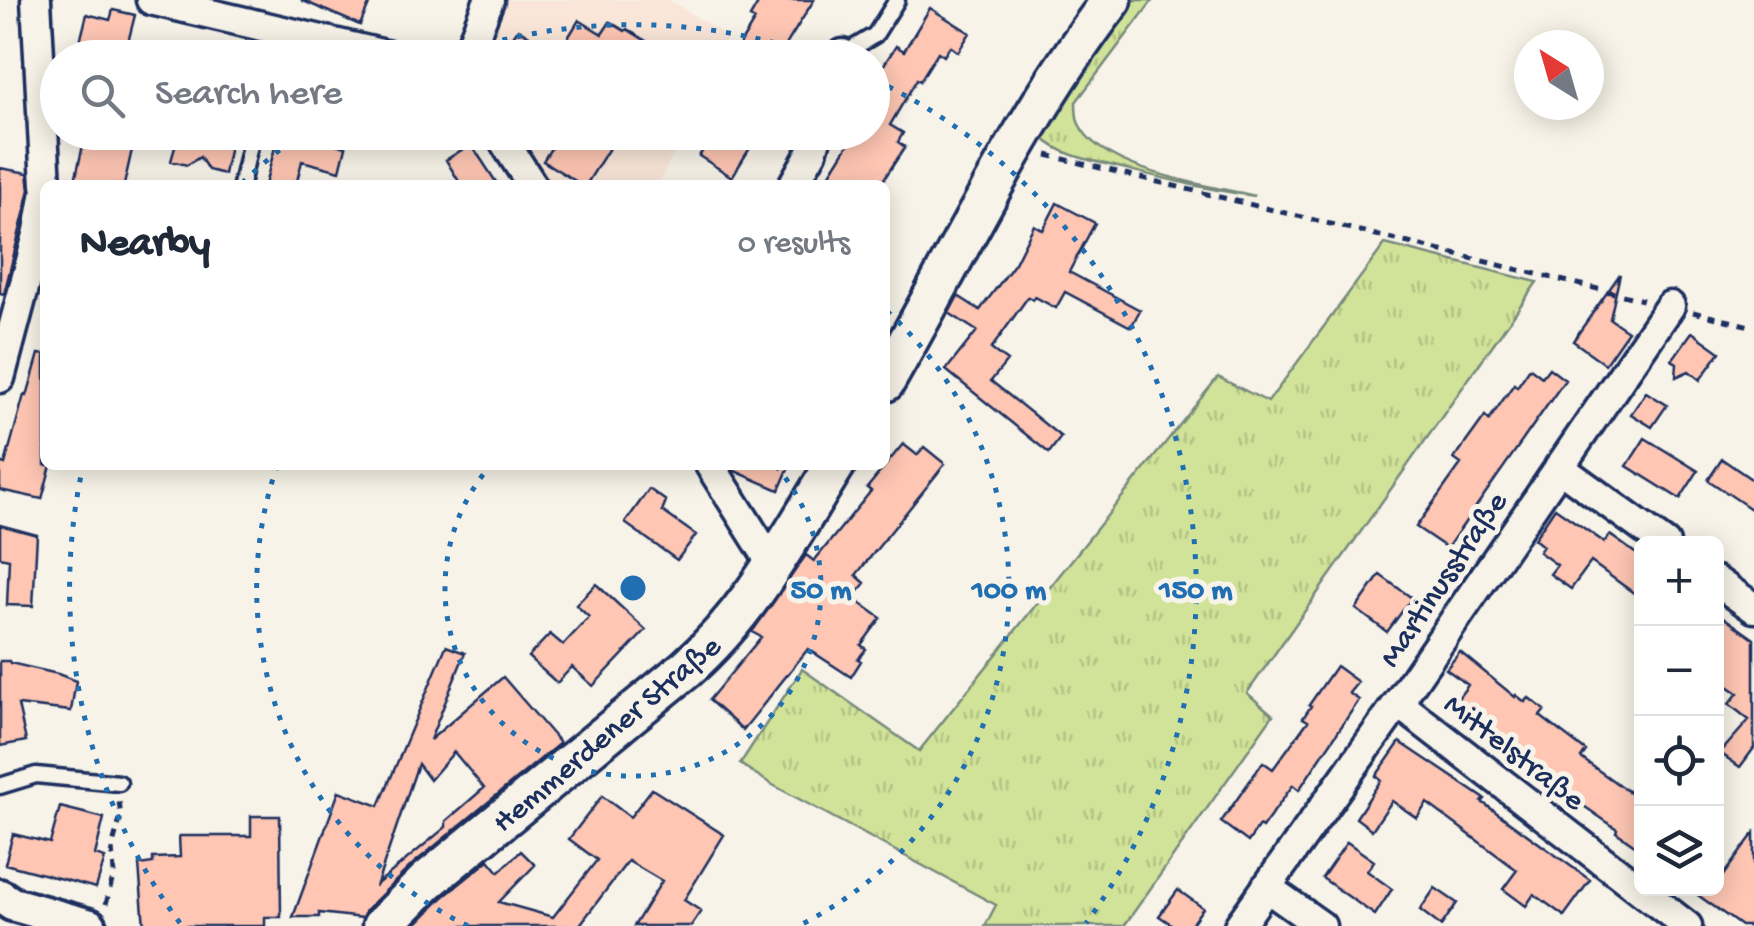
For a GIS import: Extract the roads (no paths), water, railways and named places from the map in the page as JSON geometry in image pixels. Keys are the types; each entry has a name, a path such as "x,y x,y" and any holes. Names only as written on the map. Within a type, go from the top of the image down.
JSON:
{"main road":[{"path":"890,373 1052,84 1112,0"},
{"name":"Hemmerdener Straße","path":"382,926 427,881 703,654 734,622 832,470"}],"street":[{"path":"36,0 40,74"},
{"path":"151,0 325,40"},
{"path":"473,40 489,0"},
{"path":"44,150 46,180"},
{"path":"510,150 529,180"},
{"path":"796,180 813,150"},
{"path":"0,378 40,225"},
{"name":"Martinusstraße","path":"1239,926 1398,703 1670,306"},
{"path":"1558,467 1653,536"},
{"path":"713,470 773,565"},
{"path":"1724,587 1754,608"},
{"name":"Mittelstraße","path":"1398,703 1687,926"},
{"path":"1266,888 1321,926"},
{"path":"0,896 12,904 98,917"}],"lane":[{"path":"868,40 876,35 897,0"},
{"path":"274,40 276,28"},
{"path":"242,180 249,150"},
{"path":"0,786 36,775 119,783"}]}
